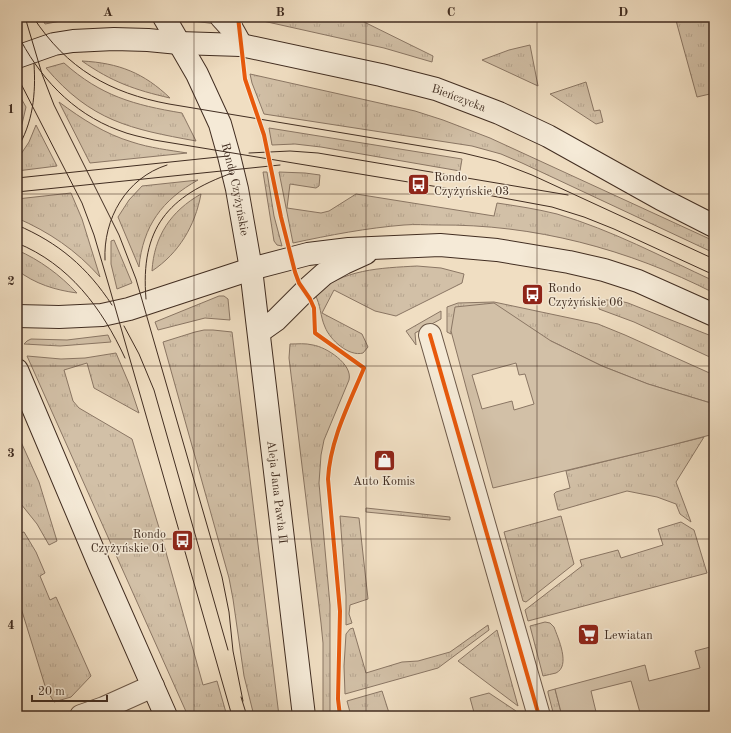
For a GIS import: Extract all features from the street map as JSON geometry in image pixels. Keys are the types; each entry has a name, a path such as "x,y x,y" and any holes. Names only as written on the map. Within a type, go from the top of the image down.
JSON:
{"main road":[{"path":"164,17 179,43"},
{"path":"221,17 232,29 241,45"},
{"path":"17,57 54,44 73,41 114,38 179,43"},
{"name":"Bieńczycka","path":"179,43 241,45 381,74 460,97 548,136 661,199 714,226"},
{"name":"Rondo Czyżyńskie","path":"179,43 197,74 217,118 224,138 236,184 251,269"},
{"path":"17,316 65,317 109,314 129,309 251,269 308,254 386,246 440,245 497,250 569,262 604,270 638,281 714,315"},
{"path":"259,332 276,320 324,274 356,257 386,246"},
{"name":"Aleja Jana Pawła II","path":"251,269 304,716"},
{"path":"430,335 539,716"},
{"path":"17,370 96,557 166,716"},
{"path":"17,399 36,414"},
{"path":"81,716 104,708 153,686"}],"green space":[{"path":"41,17 82,17 45,24"},
{"path":"184,17 207,17 217,22 216,24 186,20"},
{"path":"245,17 354,17 433,56 432,62 384,48"},
{"path":"675,17 714,17 714,93 697,97"},
{"path":"530,45 538,86 482,60 509,50"},
{"path":"82,61 108,64 130,71 150,82 170,98 146,92 114,80 103,75"},
{"path":"64,63 91,84 119,97 133,102 182,113 196,141 131,127 96,111 79,100 46,68"},
{"path":"250,74 415,111 490,138 714,241 714,253 501,154 472,146 264,114"},
{"path":"586,82 594,111 600,110 603,122 596,124 550,94"},
{"path":"17,91 26,107 22,124 17,136"},
{"path":"59,102 94,125 122,139 146,146 187,153 90,163"},
{"path":"36,125 57,166 17,171 17,160 29,142"},
{"path":"269,128 462,159 460,171 321,147 295,144 272,145"},
{"path":"263,172 267,172 274,216 282,246 277,245 274,241"},
{"path":"279,172 320,175 319,186 316,188 290,184 287,208 321,213 329,211 356,194 494,216 497,203 557,214 577,220 617,236 714,281 714,293 681,277 614,252 545,234 509,229 473,226 390,226 293,243"},
{"path":"198,180 174,196 156,216 145,239 139,267 118,217 129,200 142,186"},
{"path":"71,193 82,219 100,277 72,250 40,229 17,218 17,199"},
{"path":"201,194 195,217 184,238 170,256 152,271 156,247 166,226 181,208"},
{"path":"114,240 132,283 117,289 111,264 111,241"},
{"path":"17,250 34,258 49,268 77,293 38,283 17,270"},
{"path":"417,266 441,268 464,274 462,283 396,316 375,311 334,290 322,313 362,334 368,347 363,353 358,354 346,350 327,332 315,295 326,286 350,275 376,269"},
{"path":"219,296 224,296 228,299 230,320 205,318 158,330 155,322"},
{"path":"600,300 616,300 628,303 714,337 714,359 634,322 599,309"},
{"path":"494,302 598,324 714,375 714,404 648,384 602,366 551,341 451,331 451,334 447,332 447,307 458,303"},
{"path":"494,303 551,341 602,366 648,384 714,404 714,434 493,488 451,331 455,307","holes":["516,363 519,375 525,374 534,404 514,410 512,401 482,409 472,375"]},
{"path":"441,311 441,319 415,333 416,345 406,331"},
{"path":"204,330 232,332 279,716 254,716 244,676 229,578 163,342"},
{"path":"108,335 111,342 60,346 24,344 31,339 67,340"},
{"path":"290,344 310,344 325,349 343,362 349,374 349,380 324,440 321,455 319,483 330,605 330,716 323,716 323,643 289,358"},
{"path":"116,353 130,386 139,413 94,388 87,363 64,370 73,401 79,408 132,439 160,531 203,685 217,681 227,716 188,716 27,356 61,359 85,358"},
{"path":"17,433 39,482 57,541 49,545 37,524 17,499"},
{"path":"704,437 676,482 691,522 680,514 676,504 657,497 627,491 558,510 554,494 570,488 566,471"},
{"path":"366,508 450,517 450,520 366,512"},
{"path":"340,516 359,518 368,599 350,605 349,614 352,623 346,625 346,596"},
{"path":"561,516 574,564 526,602 523,601 504,532"},
{"path":"681,522 694,530 707,573 528,621 525,610 582,566 580,560 618,550 621,558 663,545 658,529"},
{"path":"24,532 36,552 45,573 40,576 50,600 56,597 91,676 71,697 54,702 46,689 17,595 17,534"},
{"path":"545,622 550,623 554,627 562,652 563,664 556,673 543,676 530,626"},
{"path":"488,625 489,630 438,668 345,694 344,666 346,634 350,629 353,628 366,673 402,662 418,661 450,652"},
{"path":"497,630 518,706 458,661"},
{"path":"714,646 714,716 641,716 631,681 591,691 597,716 562,716 555,689 645,665 649,681 700,668 695,651"},
{"path":"555,689 562,716 554,716 548,693 548,691"},
{"path":"382,691 390,716 351,716 347,701"},
{"path":"489,693 516,711 502,716 475,716 470,698"}],"tram line":[{"path":"25,17 42,74 54,105 119,235 136,279 222,577 229,612 233,651 243,701"},
{"path":"33,17 60,51 75,64 92,76 128,93 169,104 463,153 496,161 532,175 714,259"},
{"path":"17,33 35,64 58,91 86,114 101,123 122,132 154,140 552,207 584,217 614,229 714,275"},
{"path":"17,149 27,129 30,119 34,97 34,64"},
{"path":"17,76 82,203 94,235 232,716"},
{"path":"249,153 290,151 318,153 568,195"},
{"path":"17,178 228,156"},
{"path":"105,260 105,245 108,230 113,215 120,202 129,190 140,180 152,171 167,165"},
{"path":"17,192 280,165"},
{"path":"146,299 145,274 148,253 154,234 163,218 175,204 191,192 232,173"},
{"path":"17,225 46,240 71,258 93,279 112,305"},
{"path":"17,243 36,252 68,275 82,290 106,322 125,358"},
{"path":"124,326 139,354 154,390 228,650"},
{"path":"241,697 247,716"}],"cycle path":[{"path":"238,17 245,79 264,135 281,217 295,272 299,283 310,299 314,308 315,333 364,368 336,436 332,450 328,479 340,611 338,699 340,716"},
{"path":"430,335 539,716"}],"place":[{"name":"Rondo Czyżyńskie 03","path":"419,184"},
{"name":"Rondo Czyżyńskie 06","path":"532,295"},
{"name":"Auto Komis","path":"384,460"},
{"name":"Rondo Czyżyńskie 01","path":"182,541"},
{"name":"Lewiatan","path":"588,635"}]}
